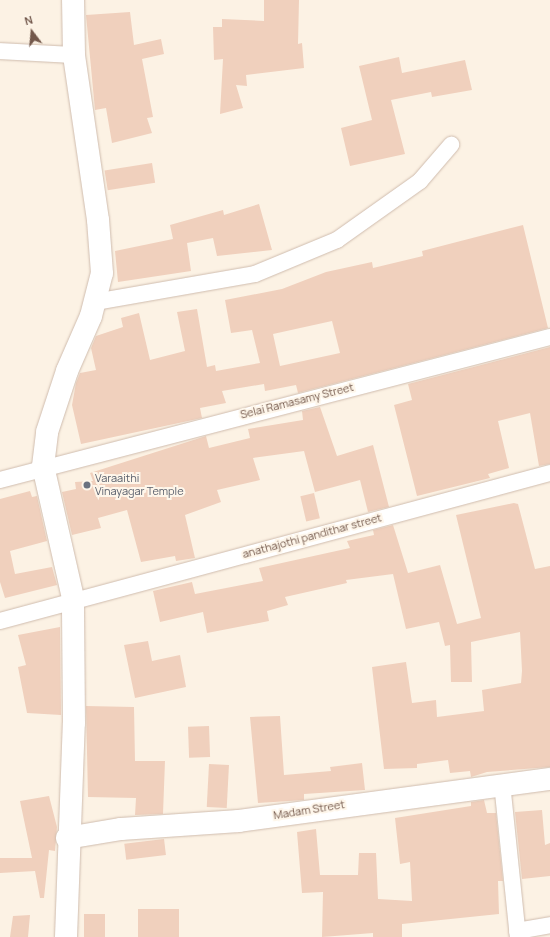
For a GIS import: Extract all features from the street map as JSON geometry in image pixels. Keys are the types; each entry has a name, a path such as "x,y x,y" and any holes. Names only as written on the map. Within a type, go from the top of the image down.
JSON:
{"street":[{"path":"66,937 67,838 74,723 74,598 43,466 49,425 95,302 102,273 98,220 74,55 73,0"},
{"path":"0,51 74,55"},
{"path":"95,302 254,274 337,240 420,181 450,145"},
{"name":"Selai Ramasamy Street","path":"0,480 43,466 550,337"},
{"name":"anathajothi pandithar street","path":"0,621 74,598 550,473"},
{"name":"Madam Street","path":"67,838 121,829 239,821 502,783 550,779"},
{"path":"502,783 517,934 550,925"}],"building":[{"path":"264,0 299,0 298,44 302,43 304,68 246,75 247,86 236,85 243,108 220,114 223,59 214,60 213,27 222,27 222,19 264,21"},
{"path":"130,12 134,45 161,39 164,54 142,59 153,117 147,118 152,133 112,143 106,108 95,110 86,15"},
{"path":"399,57 402,73 465,60 472,90 432,97 431,92 391,100 405,154 350,166 341,128 372,120 359,66"},
{"path":"152,163 155,183 108,190 105,171"},
{"path":"259,204 272,250 217,256 213,238 187,243 191,271 118,282 115,251 173,239 170,225 223,210 224,215"},
{"path":"523,225 548,328 298,393 296,385 265,391 264,384 222,391 226,403 200,408 202,418 81,444 72,405 76,383 80,373 96,370 91,348 96,336 123,327 121,318 139,313 150,360 185,351 177,312 197,309 207,367 215,365 216,371 260,363 252,330 231,333 225,300 282,289 326,272 372,262 373,268 423,256 422,251","holes":["332,321 340,353 280,366 273,334"]},
{"path":"550,347 550,464 539,466 530,413 498,421 509,468 488,474 490,478 417,496 394,405 412,400 408,384"},
{"path":"320,407 337,456 373,445 389,507 368,512 360,480 315,492 304,451 253,458 260,480 217,490 221,502 185,515 195,558 176,561 175,556 141,562 127,510 98,518 101,528 72,535 62,492 76,489 75,482 93,481 90,473 206,436 209,448 250,438 248,429 303,420 302,411"},
{"path":"30,491 32,497 37,496 47,541 10,551 15,574 52,567 57,585 5,598 0,582 0,499"},
{"path":"314,493 320,518 306,521 300,496"},
{"path":"514,503 518,504 535,569 550,566 550,767 487,772 471,777 470,771 450,773 448,760 417,764 417,768 384,769 372,667 406,662 412,703 436,700 437,717 484,711 482,690 521,683 522,671 520,632 471,642 472,682 451,682 450,645 445,646 439,622 406,629 393,574 346,580 347,583 285,597 288,605 267,611 269,621 207,633 203,612 160,622 153,591 192,582 195,594 263,581 259,568 350,548 347,541 374,535 373,530 393,525 408,573 440,565 457,624 481,618 456,515"},
{"path":"60,627 61,715 27,713 18,667 26,665 18,635"},
{"path":"148,641 152,661 180,655 186,687 135,698 124,645"},
{"path":"86,706 134,707 135,761 165,761 163,814 135,815 136,798 88,797"},
{"path":"280,716 284,775 331,771 330,767 362,763 365,790 304,794 304,800 258,803 250,717"},
{"path":"209,726 210,757 189,758 188,727"},
{"path":"209,764 229,765 227,808 207,807"},
{"path":"49,796 57,827 55,851 49,850 44,898 40,898 35,871 0,873 0,858 32,858 20,801"},
{"path":"484,800 487,813 496,813 503,881 498,881 499,914 402,924 402,937 373,937 373,933 322,937 323,892 302,893 297,832 316,829 320,875 358,875 359,853 376,853 378,899 412,901 410,862 400,864 395,818 471,806 471,802"},
{"path":"542,810 545,845 550,843 550,876 522,879 515,812"},
{"path":"164,839 166,855 126,860 124,844"},
{"path":"138,909 179,909 179,937 138,937"},
{"path":"84,914 105,914 105,937 84,937"},
{"path":"30,915 28,937 10,937 13,916"}],"place":[{"name":"Varaaithi Vinayagar Temple","path":"87,485"}]}
